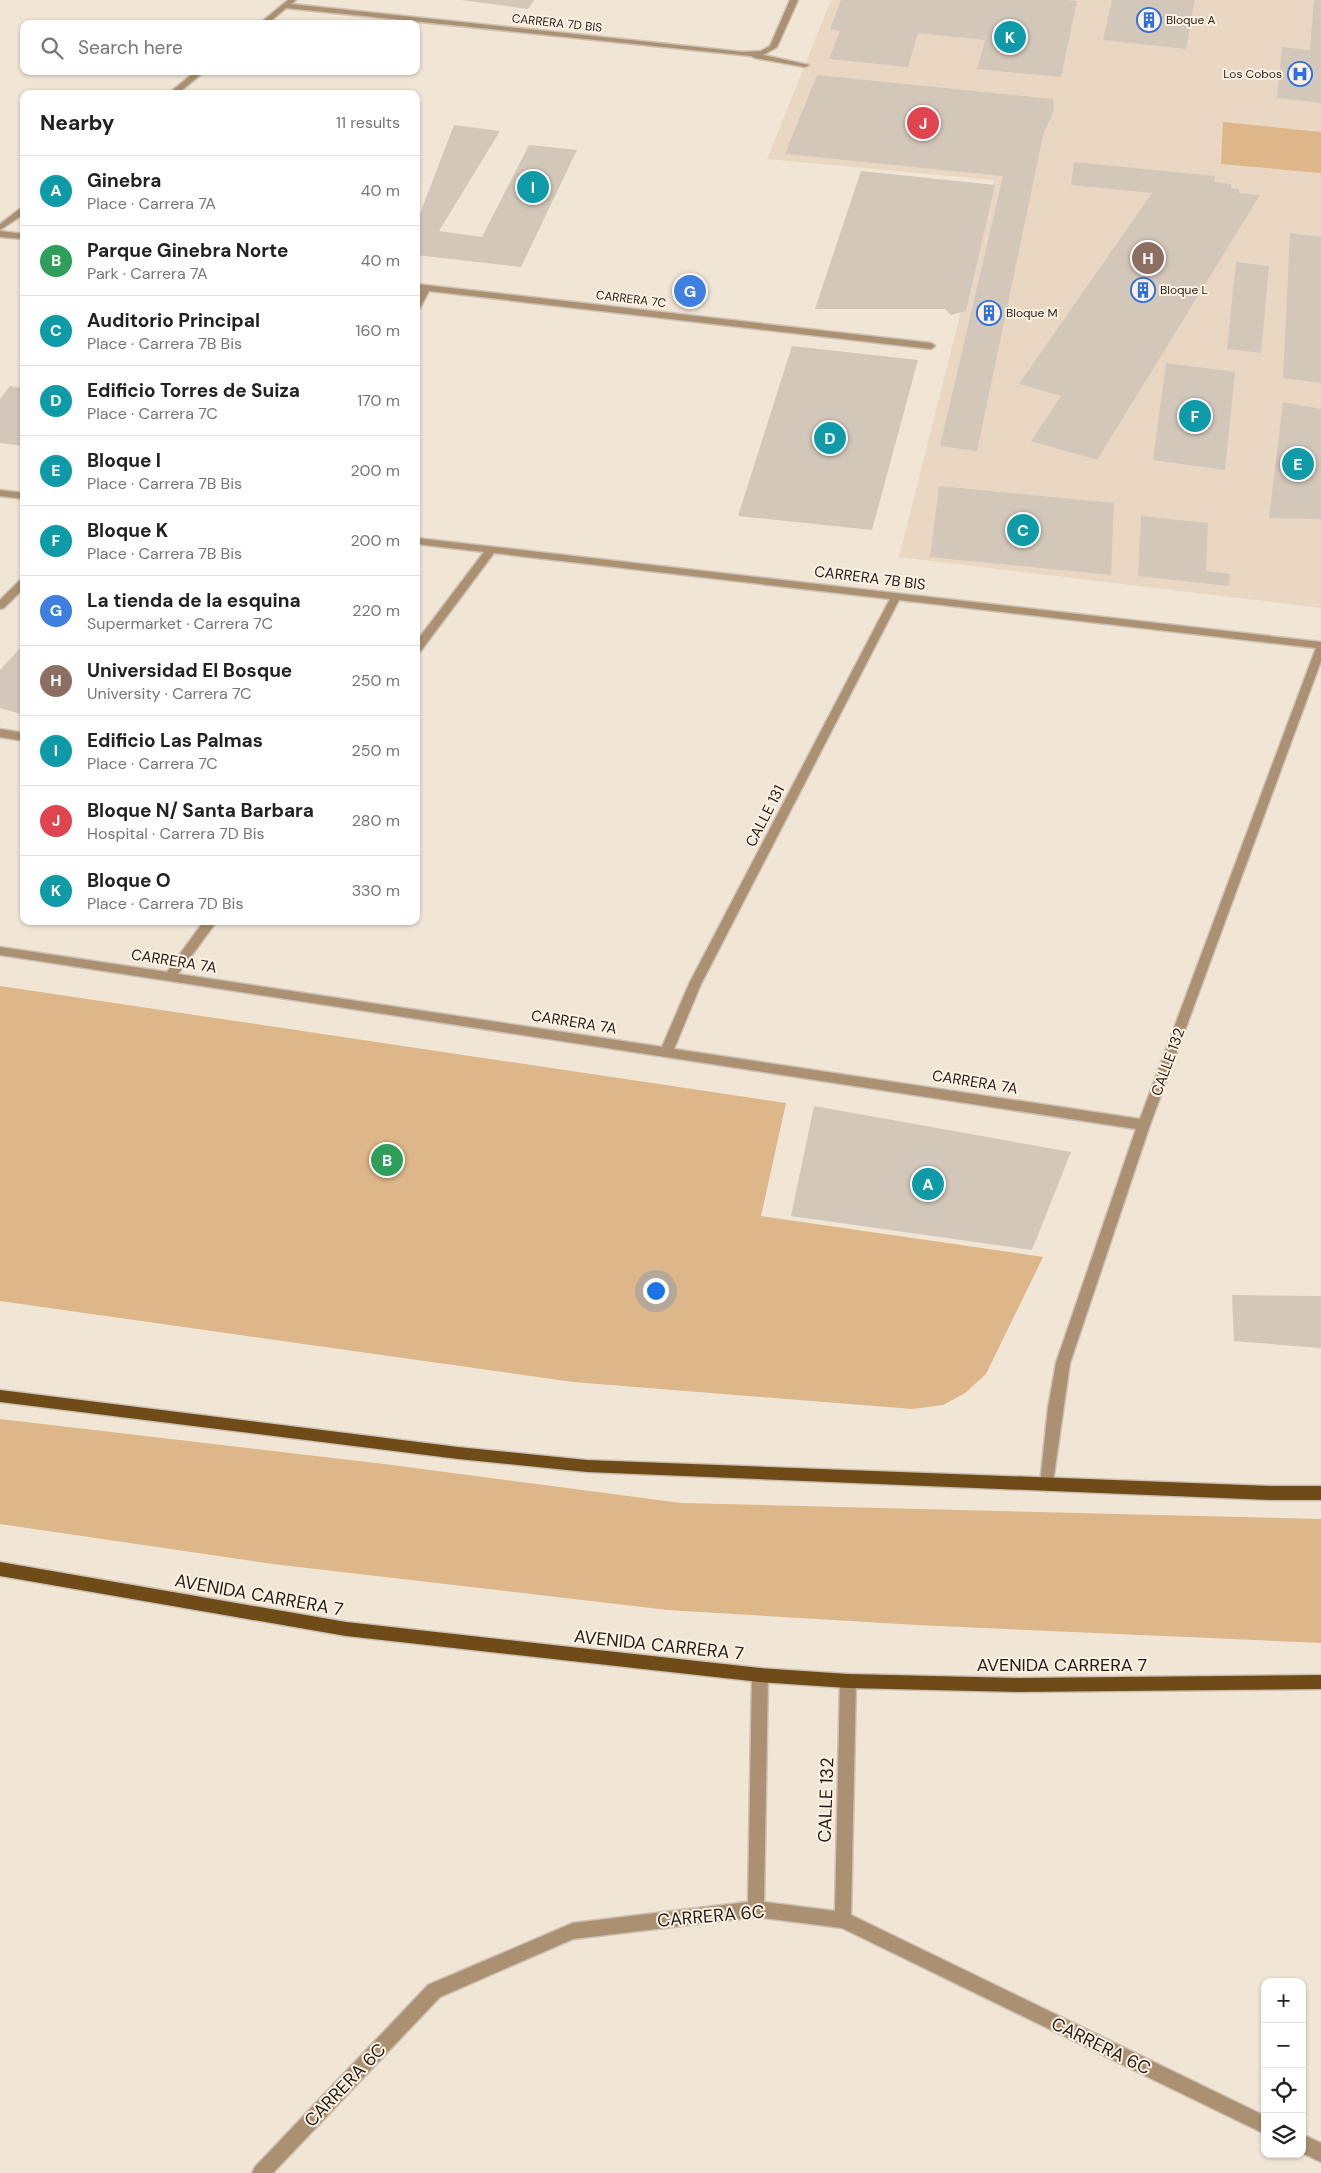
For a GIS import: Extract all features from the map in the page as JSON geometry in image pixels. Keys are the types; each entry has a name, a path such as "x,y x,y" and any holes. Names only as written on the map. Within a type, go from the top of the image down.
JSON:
{"main road":[{"path":"0,1396 458,1453 587,1466 1270,1493 1321,1493"},
{"name":"AVENIDA CARRERA 7","path":"0,1569 346,1629 760,1675 848,1681 1019,1684 1321,1682"}],"street":[{"path":"267,20 292,0"},
{"name":"CARRERA 7D BIS","path":"420,20 743,54 763,53 773,47 794,0"},
{"name":"CARRERA 7D BIS","path":"285,6 419,20"},
{"path":"743,54 805,65"},
{"path":"177,90 196,75"},
{"path":"0,228 20,213"},
{"path":"0,234 20,236"},
{"name":"CARRERA 7C","path":"420,287 931,346"},
{"path":"420,300 426,288"},
{"path":"0,493 20,496"},
{"name":"CARRERA 7B BIS","path":"420,541 1321,646"},
{"path":"420,645 492,550"},
{"path":"0,606 20,586"},
{"name":"CALLE 131","path":"666,1052 696,984 896,596"},
{"name":"CALLE 132","path":"1047,1484 1055,1408 1063,1363 1144,1125 1321,646"},
{"path":"0,733 20,736"},
{"path":"170,976 209,925"},
{"name":"CARRERA 7A","path":"0,951 1144,1125"},
{"path":"756,1909 760,1675"},
{"name":"CALLE 132","path":"842,1920 848,1681"},
{"name":"CARRERA 6C","path":"261,2173 434,1991 573,1931 756,1909 842,1920 1261,2123"},
{"path":"1306,2146 1321,2153"}],"shaded area":[{"path":"831,0 1321,0 1321,608 899,557 994,180 767,159"},
{"path":"1223,122 1321,132 1321,173 1221,164"},
{"path":"0,986 786,1103 761,1216 1043,1257 986,1374 965,1393 943,1405 912,1409 573,1382 0,1301"},
{"path":"0,1419 384,1464 681,1503 1321,1519 1321,1643 917,1625 668,1610 273,1564 0,1524"}],"building":[{"path":"461,0 534,0 528,9"},
{"path":"841,0 1077,1 1061,77 977,69 985,40 918,33 908,67 829,59 840,31 830,29"},
{"name":"Bloque A","path":"1112,0 1195,0 1186,49 1103,40"},
{"name":"Los Cobos","path":"1314,0 1321,0 1321,103 1277,98 1282,47 1310,50"},
{"path":"817,75 1053,99 1054,109 1043,136 977,451 940,446 1003,176 785,154"},
{"path":"454,125 500,131 439,231 482,237 529,145 577,150 521,267 420,255 420,214"},
{"name":"Bloque L","path":"1074,162 1215,176 1214,182 1231,184 1231,188 1239,189 1239,193 1260,195 1097,460 1031,441 1061,396 1019,384 1152,193 1071,185"},
{"path":"861,171 995,185 966,311 951,315 945,309 815,309"},
{"path":"1290,233 1321,237 1321,383 1283,378"},
{"path":"1236,262 1269,266 1261,353 1227,349"},
{"path":"792,346 918,360 872,530 738,516"},
{"path":"1166,363 1235,372 1225,470 1153,460"},
{"path":"10,386 20,387 20,446 0,443 0,399"},
{"path":"1283,402 1321,409 1321,519 1269,518"},
{"path":"939,486 1114,503 1111,575 930,557"},
{"path":"1141,516 1208,523 1206,571 1230,574 1229,586 1138,576"},
{"path":"20,648 20,714 0,708 0,670"},
{"path":"814,1106 1071,1152 1032,1250 791,1216"},
{"path":"1232,1295 1321,1296 1321,1348 1234,1341"}],"place":[{"name":"Bloque A","path":"1149,20"},
{"name":"Bloque O","path":"1010,37"},
{"name":"Los Cobos","path":"1300,74"},
{"name":"Bloque N/ Santa Barbara","path":"923,123"},
{"name":"Edificio Las Palmas","path":"533,187"},
{"name":"Universidad El Bosque","path":"1148,258"},
{"name":"Bloque L","path":"1143,290"},
{"name":"La tienda de la esquina","path":"690,291"},
{"name":"Bloque M","path":"989,313"},
{"name":"Bloque K","path":"1195,416"},
{"name":"Edificio Torres de Suiza","path":"830,438"},
{"name":"Bloque I","path":"1298,464"},
{"name":"Auditorio Principal","path":"1023,530"},
{"name":"Parque Ginebra Norte","path":"387,1160"},
{"name":"Ginebra","path":"928,1184"}]}
